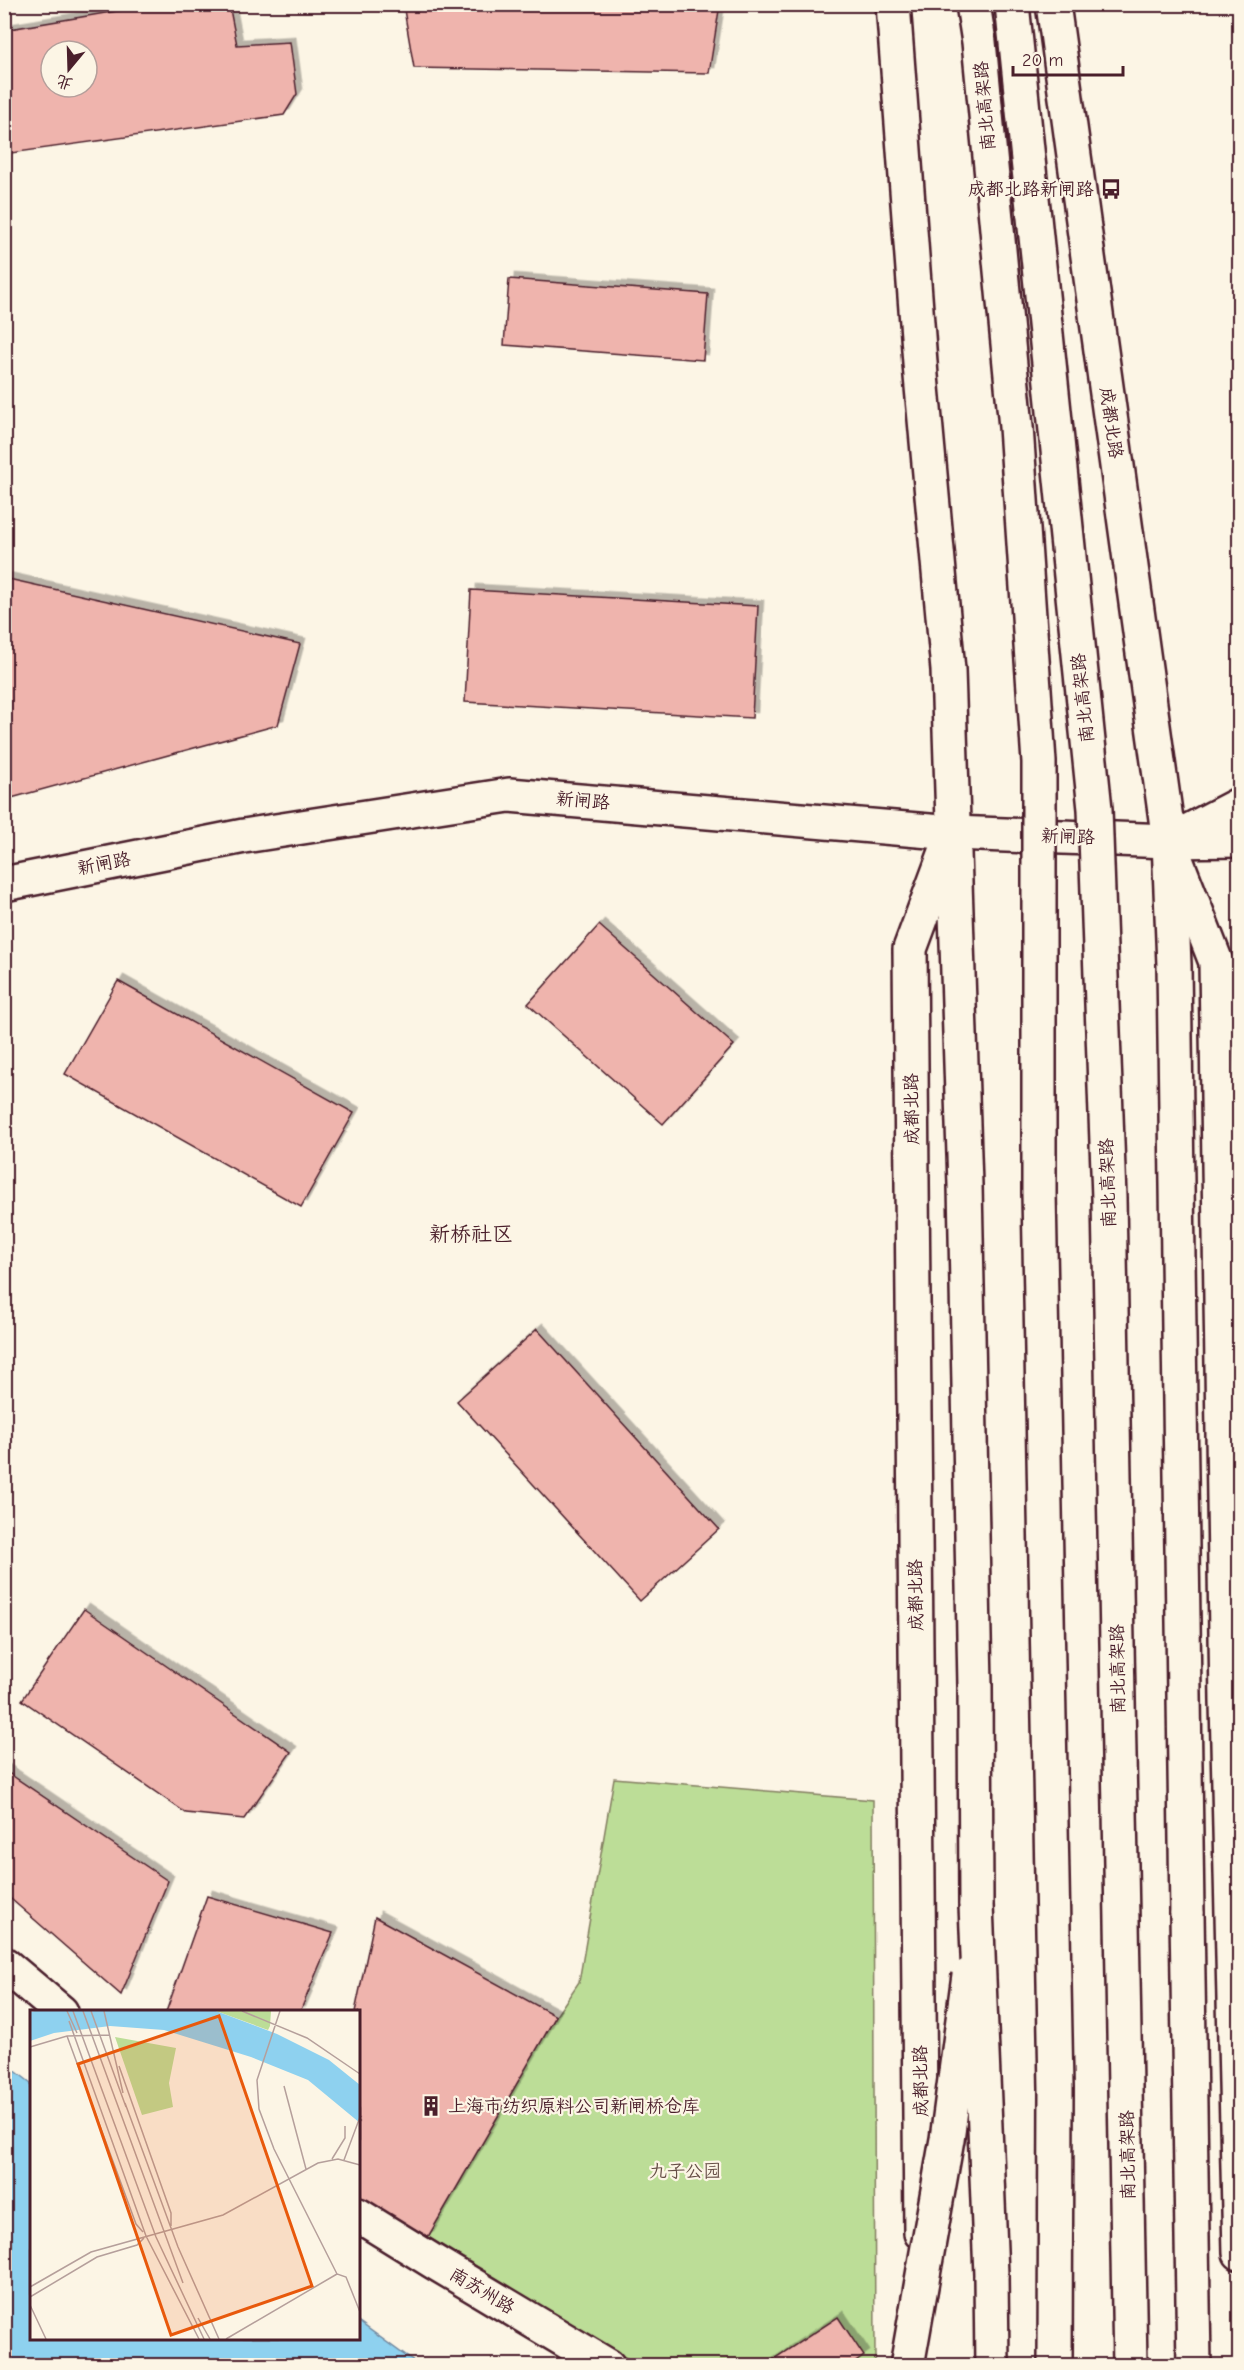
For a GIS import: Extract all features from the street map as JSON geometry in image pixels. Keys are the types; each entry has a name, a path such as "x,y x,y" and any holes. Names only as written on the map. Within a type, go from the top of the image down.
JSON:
{"main road":[{"name":"成都北路","path":"892,4 921,376 948,670 965,1185 975,1674 976,1905"},
{"name":"南北高架路","path":"973,4 979,42 1016,427 1039,762 1039,1193 1056,2065 1055,2366"},
{"name":"南北高架路","path":"1012,4 1095,809 1109,1210 1130,2366"},
{"name":"成都北路","path":"1053,4 1169,842 1174,964 1194,2366"},
{"name":"新闸路","path":"4,884 244,836 509,795 953,833 1169,842 1239,840"},
{"path":"1169,842 1239,804"},
{"name":"成都北路","path":"920,2366 922,2182 910,949 953,833"},
{"name":"成都北路","path":"1169,842 1216,962 1227,1702 1239,2253"},
{"path":"908,2366 947,2139 964,2021 976,1905"},
{"path":"976,1905 991,2275 992,2366"},
{"path":"4,1964 59,2010"},
{"name":"南苏州路","path":"360,2216 608,2366"},
{"path":"1047,2366 1056,2265"},
{"path":"1130,2268 1139,2366"}],"green space":[{"name":"九子公园","path":"614,1778 873,1800 875,2365 638,2365 428,2237 556,2016 579,1982"}],"water":[{"path":"5,2063 30,2082 30,2340 360,2340 360,2323 418,2365 5,2365"}],"building":[{"path":"159,4 229,4 237,45 290,42 297,94 284,115 4,154 4,30"},
{"path":"403,4 720,4 709,73 414,68"},
{"path":"509,279 708,294 703,360 504,345"},
{"path":"4,578 300,644 278,725 4,800"},
{"path":"471,590 758,606 752,718 465,702"},
{"path":"599,925 734,1045 663,1124 528,1004"},
{"path":"118,981 354,1113 301,1207 65,1074"},
{"path":"537,1329 719,1529 640,1601 457,1401"},
{"path":"84,1609 291,1752 244,1819 186,1813 22,1700"},
{"path":"4,1770 168,1881 121,1995 4,1893"},
{"path":"207,1896 333,1933 301,2010 167,2010"},
{"name":"上海市纺织原料公司新闸桥仓库","path":"375,1917 556,2016 428,2237 360,2197 360,2010 355,2010"},
{"path":"838,2317 864,2356 850,2366 767,2366 766,2364"}],"place":[{"name":"成都北路新闸路","path":"1111,189"},
{"name":"上海市纺织原料公司新闸桥仓库","path":"431,2106"}],"district":[{"name":"新桥社区","path":"471,1234"}]}
